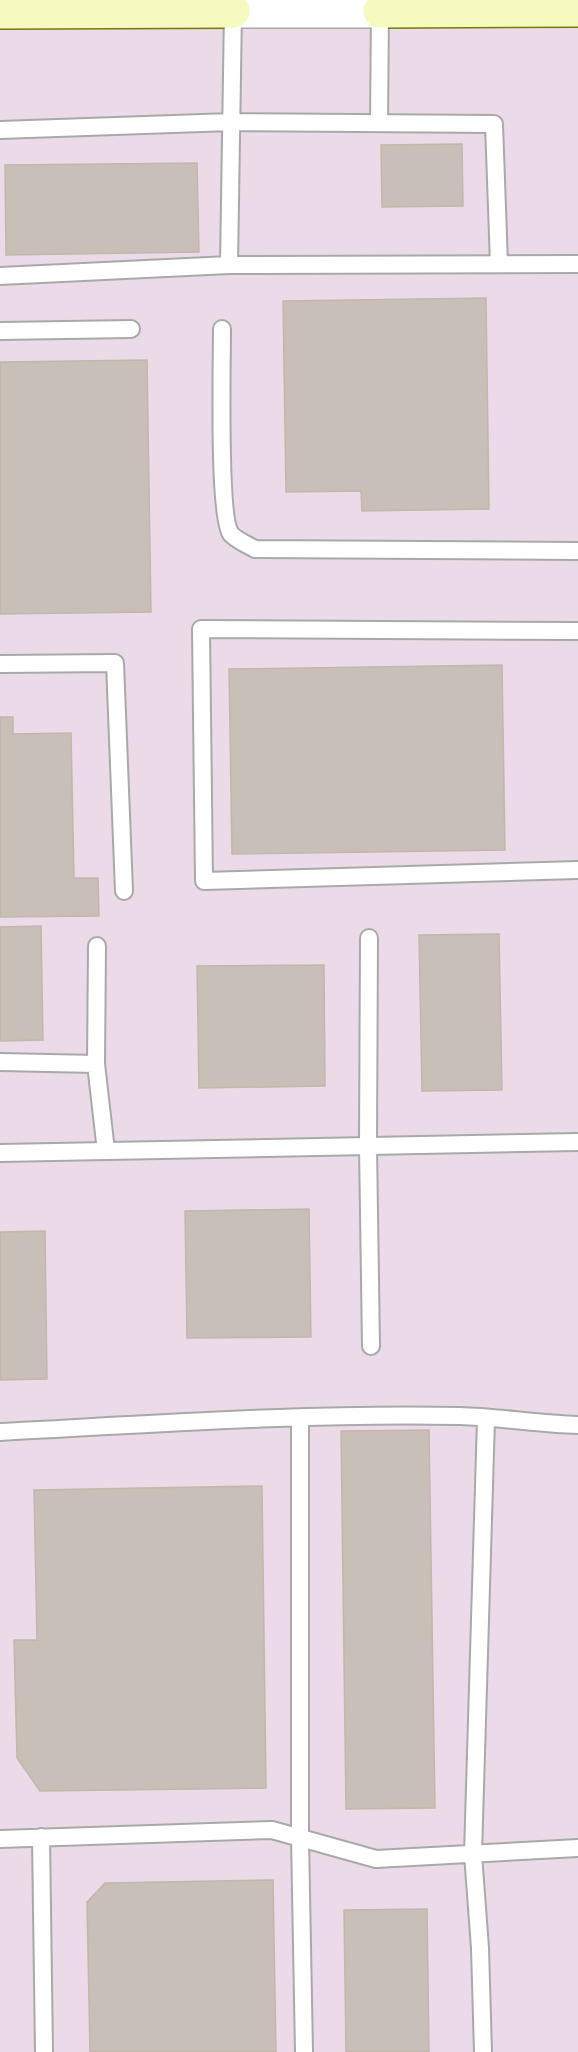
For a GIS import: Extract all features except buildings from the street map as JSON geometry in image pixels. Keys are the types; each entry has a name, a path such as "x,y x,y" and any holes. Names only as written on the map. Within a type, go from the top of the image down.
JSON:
{"street":[{"path":"0,12 232,11 302,6 380,11 578,10"}],"lane":[{"path":"229,265 232,11"},
{"path":"379,123 380,11"},
{"path":"0,130 231,122 494,124 499,264"},
{"path":"0,276 229,265 578,264"},
{"path":"0,331 131,329"},
{"path":"222,329 225,519 231,534 255,549 578,551"},
{"path":"578,630 201,629 204,881 578,870"},
{"path":"0,664 116,663 124,891"},
{"path":"369,938 368,1146 371,1346"},
{"path":"97,946 96,1064 106,1151"},
{"path":"0,1062 96,1064"},
{"path":"0,1154 578,1142"},
{"path":"0,1432 257,1418 462,1416 578,1425"},
{"path":"300,1418 300,1838 304,2052"},
{"path":"483,2052 480,1948 473,1854 486,1419"},
{"path":"0,1839 272,1830 376,1859 578,1848"},
{"path":"41,1837 44,2052"}],"shaded area":[{"path":"0,0 578,0 578,2052 0,2052"}]}
